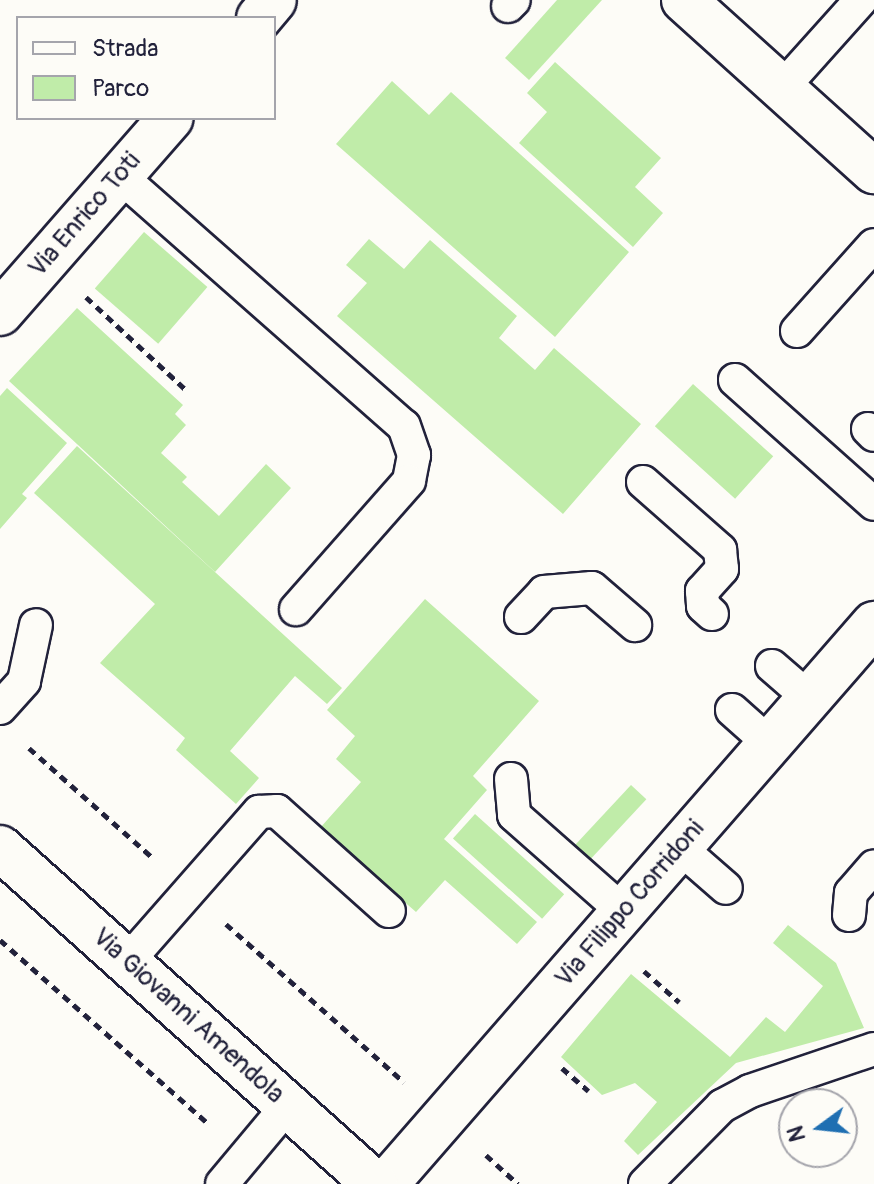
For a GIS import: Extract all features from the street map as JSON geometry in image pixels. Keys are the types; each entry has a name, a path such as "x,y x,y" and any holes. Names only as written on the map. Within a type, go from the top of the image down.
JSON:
{"street":[{"path":"261,16 274,0"},
{"path":"684,0 874,171"},
{"name":"Via Enrico Toti","path":"0,313 169,120"},
{"name":"Via Filippo Corridoni","path":"386,1184 769,743 870,638"},
{"name":"Via Giovanni Amendola","path":"0,848 375,1184"}],"lane":[{"path":"782,88 861,0"},
{"path":"120,176 404,426 414,455 409,481 296,609"},
{"path":"797,331 874,245"},
{"path":"735,380 874,504"},
{"path":"643,482 720,550 722,569 702,591 703,606 712,614"},
{"path":"521,617 544,592 592,588 635,625"},
{"path":"0,708 24,681 36,625"},
{"path":"772,666 809,698"},
{"path":"732,710 769,743"},
{"path":"511,779 514,815 623,911"},
{"path":"127,962 259,812 277,811 389,911"},
{"path":"679,847 726,888"},
{"path":"849,915 851,893 874,867"},
{"path":"645,1184 722,1106 750,1091 874,1049"},
{"path":"222,1184 288,1105"}],"path":[{"path":"46,261 185,389"},
{"path":"0,940 245,1156"},
{"path":"636,964 679,1002"},
{"path":"554,1060 588,1091"},
{"path":"503,1184 510,1177"}],"green space":[{"path":"557,0 602,0 529,80 505,58"},
{"path":"555,62 661,158 635,187 663,213 633,247 519,143 547,112 527,93"},
{"path":"392,81 429,115 451,92 629,252 555,337 336,144"},
{"path":"144,232 207,287 158,344 95,289"},
{"path":"369,239 404,269 430,240 517,316 499,338 535,370 554,348 641,424 563,514 337,316 367,283 346,265"},
{"path":"77,308 183,405 175,414 186,425 161,453 187,477 182,482 219,516 266,464 291,488 215,572 9,381"},
{"path":"693,384 773,456 735,499 655,426"},
{"path":"7,388 67,443 22,494 27,498 0,529 0,396"},
{"path":"77,446 342,688 327,704 295,676 230,751 259,778 236,804 176,750 185,738 100,663 155,604 34,493"},
{"path":"425,599 539,701 473,776 487,790 444,839 537,922 517,944 445,880 416,912 320,828 361,782 336,759 355,736 327,710"},
{"path":"631,785 646,799 590,860 574,846"},
{"path":"475,814 564,894 542,919 453,839"},
{"path":"788,925 836,963 864,1028 736,1063 638,1155 624,1141 657,1102 635,1083 602,1095 561,1057 631,974 730,1057 766,1017 785,1032 823,986 773,943"}]}
